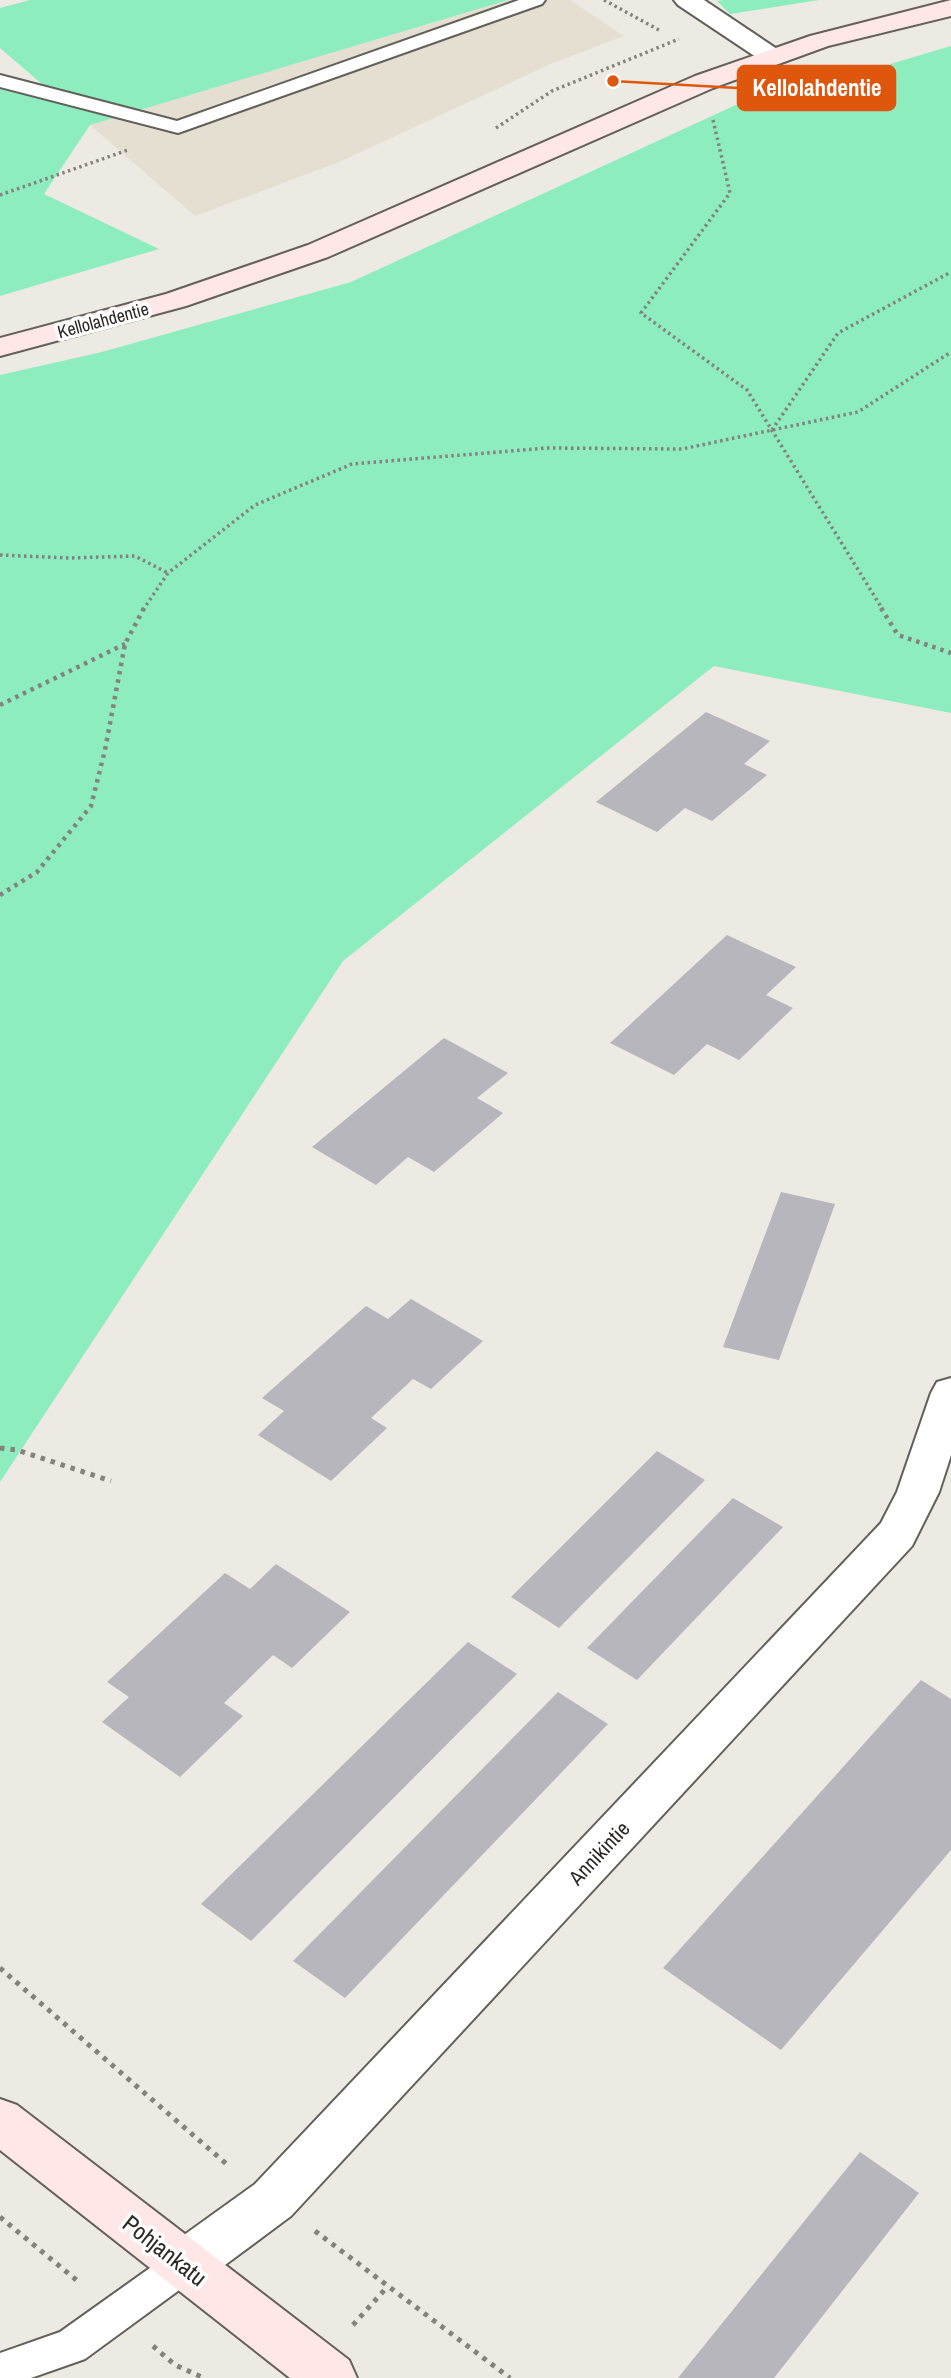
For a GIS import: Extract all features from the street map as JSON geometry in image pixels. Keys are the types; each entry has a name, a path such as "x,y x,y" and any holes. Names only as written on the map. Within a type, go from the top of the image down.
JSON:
{"street":[{"path":"687,0 771,56"},
{"name":"Kellolahdentie","path":"0,347 176,300 318,251 704,82 771,56 819,41 951,8"},
{"name":"Annikintie","path":"184,2265 273,2200 897,1534 918,1492 951,1393"},
{"name":"Pohjankatu","path":"0,2121 331,2378"}],"lane":[{"path":"0,82 178,127 536,0"},
{"path":"0,2371 72,2346 184,2265"}],"path":[{"path":"604,0 676,40"},
{"path":"704,82 730,193 641,313 747,390 898,635 951,653"},
{"path":"0,195 147,144 178,127"},
{"path":"772,431 838,333 951,272"},
{"path":"0,895 37,872 91,806 105,750 125,644 145,606 168,573 255,505 352,464 547,448 682,449 772,431 858,412 951,352"},
{"path":"0,555 69,558 135,556 168,573"},
{"path":"0,705 125,644"},
{"path":"0,1448 17,1450 111,1481"},
{"path":"0,1968 210,2152 510,2378"}],"shaded area":[{"path":"508,0 570,0 624,36 553,63 339,162 195,216 90,125"}],"green space":[{"path":"30,0 508,0 90,125 44,194 159,249 0,296 0,89 65,104 0,48 0,8"},
{"path":"819,0 730,14 717,1"},
{"path":"951,46 951,713 714,666 343,961 0,1482 0,375 102,352 351,282 814,69 860,73"}],"building":[{"path":"706,712 770,741 744,764 767,775 712,821 685,808 657,832 596,802"},
{"path":"727,935 796,967 766,995 793,1008 739,1060 707,1044 674,1075 610,1043"},
{"path":"444,1038 508,1073 477,1098 503,1113 434,1172 408,1157 376,1185 312,1147"},
{"path":"781,1192 835,1204 779,1360 723,1347"},
{"path":"411,1299 483,1341 431,1389 413,1379 371,1418 387,1428 331,1481 258,1435 284,1411 262,1398 366,1306 388,1319"},
{"path":"657,1451 705,1480 559,1628 511,1597"},
{"path":"733,1498 783,1527 637,1680 587,1648"},
{"path":"276,1564 350,1612 292,1668 273,1655 224,1703 243,1716 180,1777 102,1722 129,1697 107,1682 225,1573 250,1589"},
{"path":"468,1642 517,1674 251,1941 201,1904"},
{"path":"921,1680 951,1699 951,1850 781,2050 663,1968"},
{"path":"558,1692 608,1724 345,1998 293,1961"},
{"path":"860,2152 919,2193 774,2378 678,2378"}],"place":[{"name":"Kellolahdentie","path":"613,81"}]}
